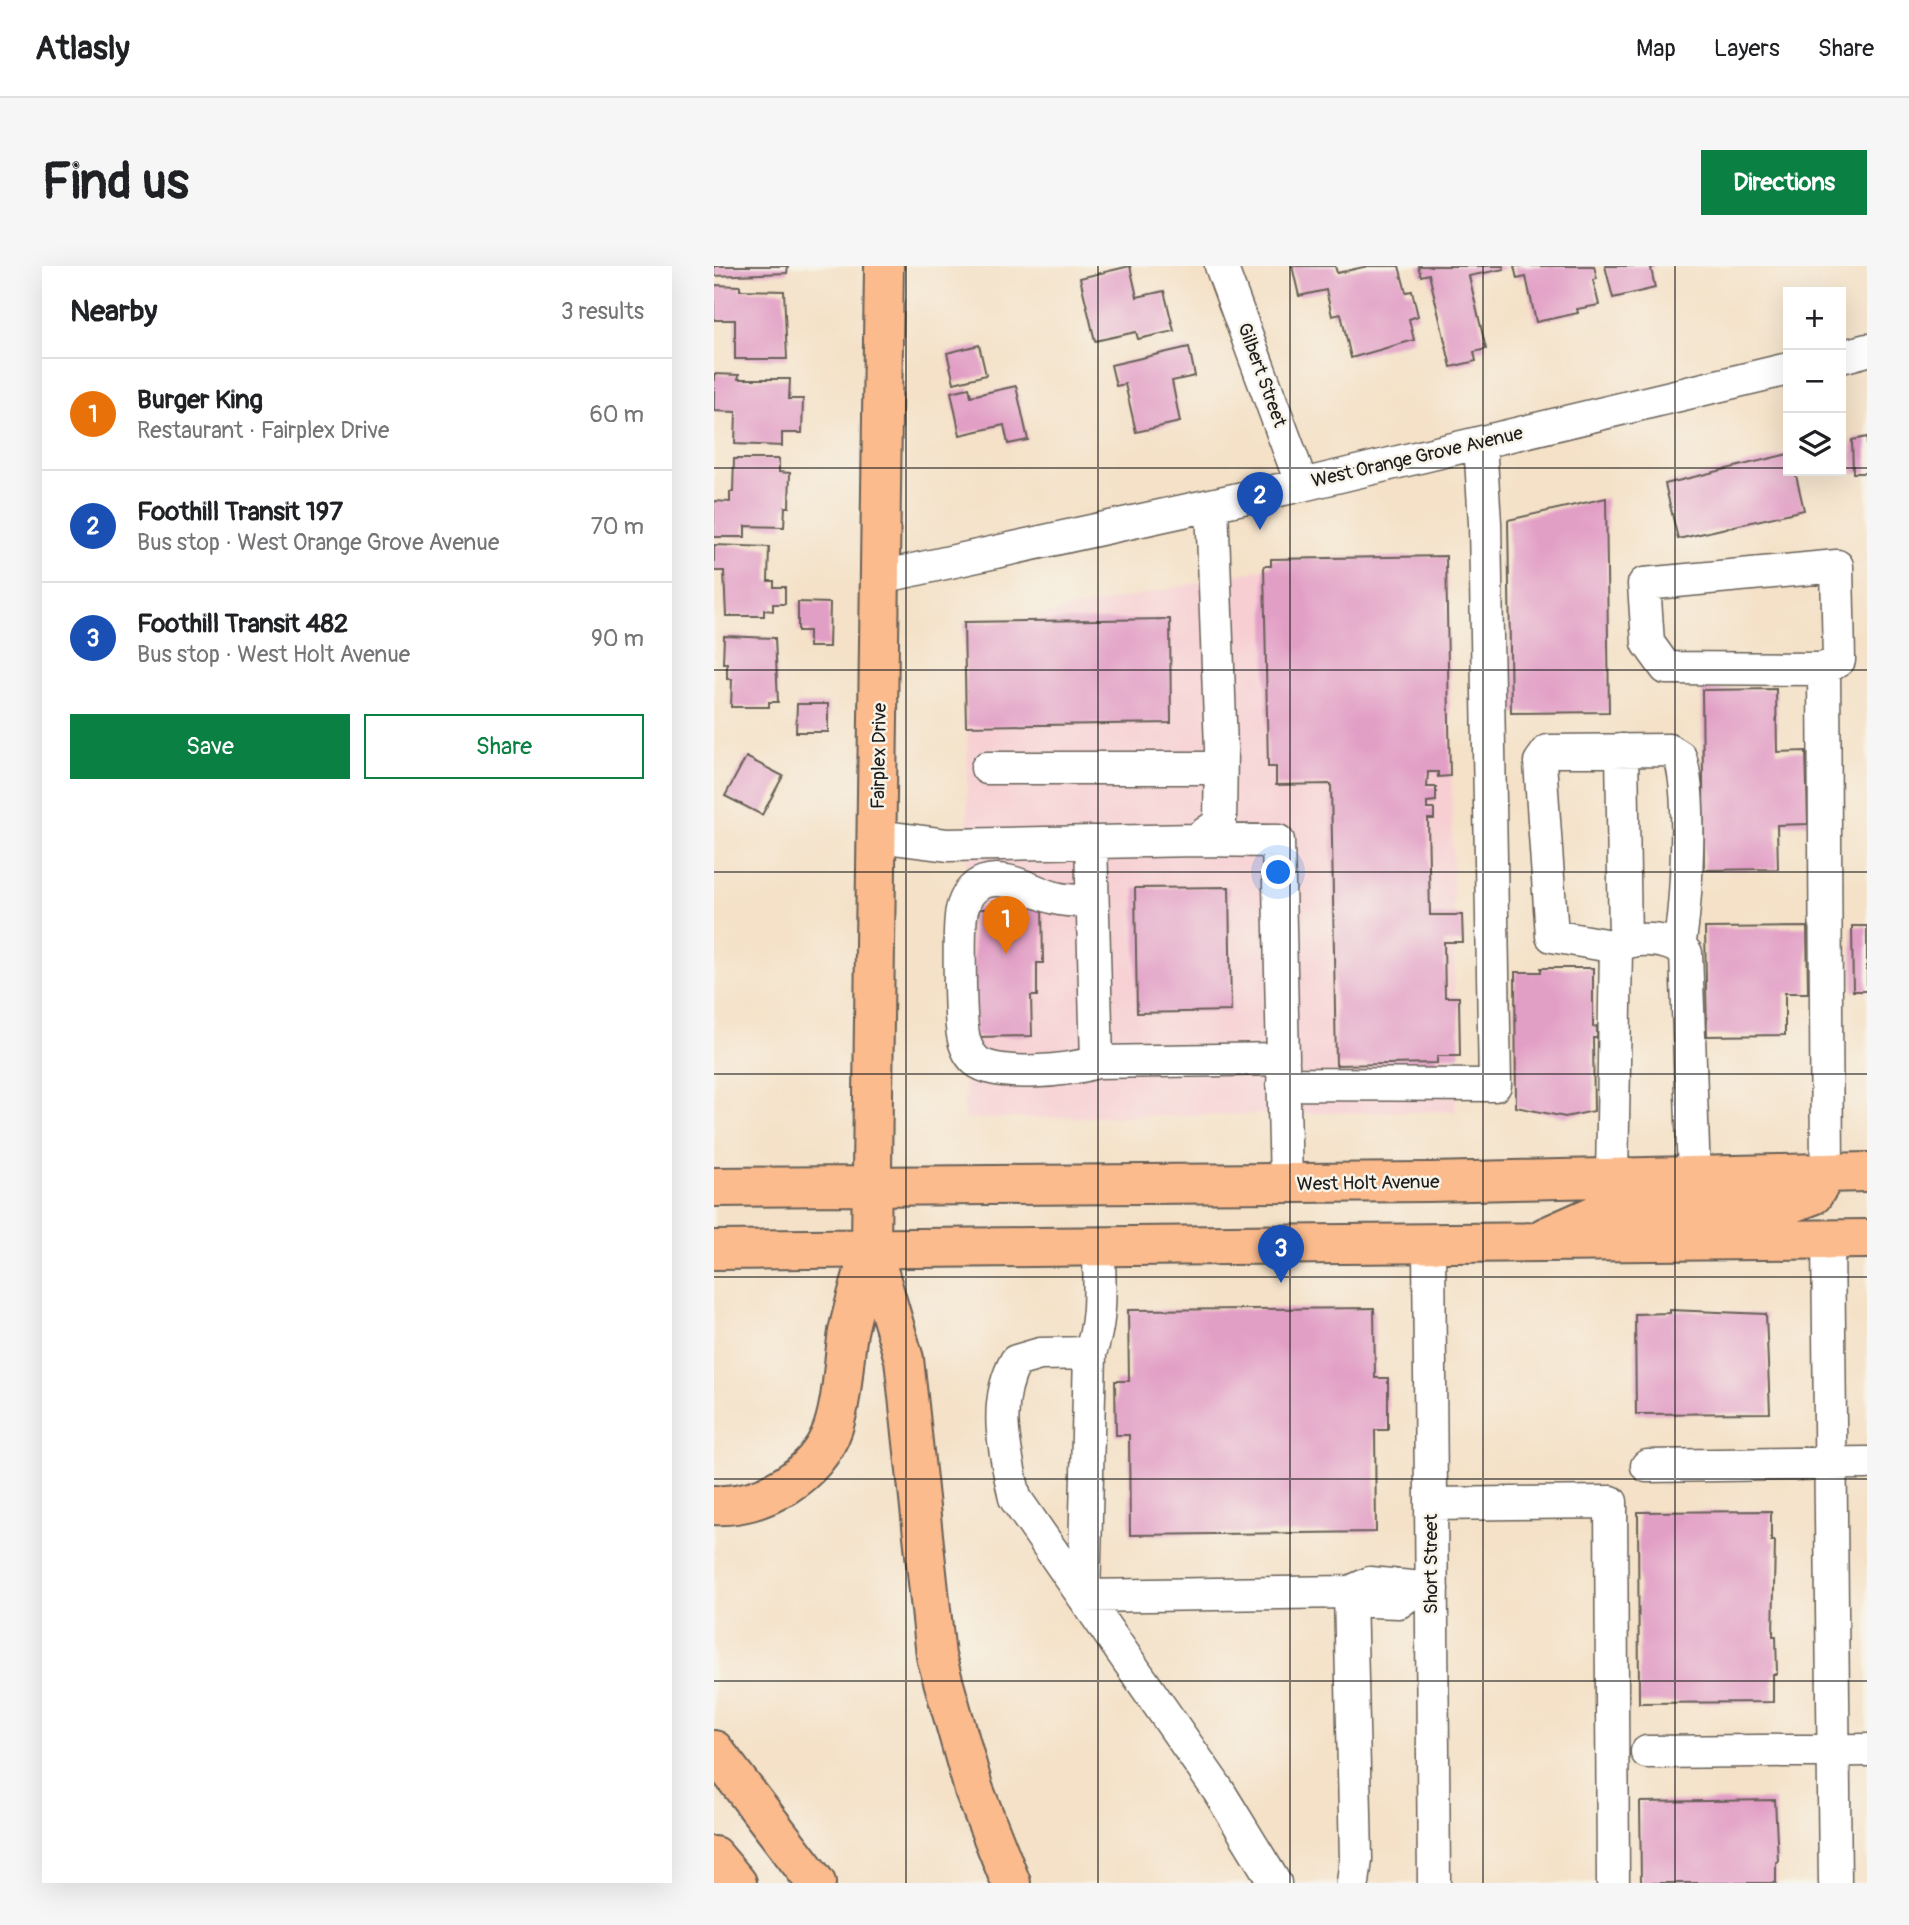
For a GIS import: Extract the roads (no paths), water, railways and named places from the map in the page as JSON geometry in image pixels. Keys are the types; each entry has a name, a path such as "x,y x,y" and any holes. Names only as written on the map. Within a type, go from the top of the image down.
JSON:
{"main road":[{"name":"Fairplex Drive","path":"871,1246 869,1188 877,836 884,266"},
{"path":"1530,1243 1608,1209 1781,1207 1813,1195 1827,1172"},
{"name":"West Holt Avenue","path":"714,1187 1286,1184 1867,1172"},
{"path":"714,1250 871,1246 1867,1239"},
{"path":"714,1505 751,1503 778,1492 820,1453 832,1430 841,1391 849,1332 871,1246"},
{"path":"871,1246 904,1359 936,1656 974,1790 1011,1883"},
{"path":"714,1750 816,1883"},
{"path":"714,1856 737,1883"}],"street":[{"name":"Gilbert Street","path":"1221,266 1302,485"},
{"path":"1846,356 1867,350"},
{"name":"West Orange Grove Avenue","path":"881,577 1302,485 1783,370"},
{"path":"1092,902 1056,898 998,879 982,882 969,892 961,912 962,1027 968,1051 978,1063 1006,1069 1043,1070 1078,1068 1097,1062 1495,1085 1485,523 1480,443"},
{"path":"1193,840 1220,823 1212,505"},
{"path":"1837,566 1839,660 1824,669 1667,668 1648,643 1644,584 1837,566"},
{"path":"1824,669 1827,1172"},
{"path":"1612,1178 1621,944 1622,750"},
{"path":"1679,947 1683,921 1686,805 1680,757 1670,750 1548,751 1540,762 1551,932 1558,938 1621,944 1661,941 1679,947 1686,953 1694,1175"},
{"path":"987,768 1220,768"},
{"path":"877,836 948,845 1278,841 1286,1184"},
{"path":"1091,842 1097,1062"},
{"path":"1828,1239 1835,1883"},
{"name":"Short Street","path":"1429,1244 1431,1504 1423,1589 1434,1883"},
{"path":"1084,1596 1090,1353 1096,1340 1099,1308 1099,1245"},
{"path":"1090,1353 1040,1354 1017,1361 1005,1382 1004,1444 1015,1498 1218,1790 1275,1883"},
{"path":"1647,1466 1867,1463"},
{"path":"1431,1504 1611,1502 1613,1883"},
{"path":"1084,1596 1350,1592 1370,1583 1400,1584 1423,1589"},
{"path":"1350,1592 1356,1859 1353,1883"},
{"path":"1647,1752 1867,1750"}],"place":[{"name":"Foothill Transit 197","path":"1260,530"},
{"name":"Burger King","path":"1006,954"},
{"name":"Foothill Transit 482","path":"1281,1283"}]}
